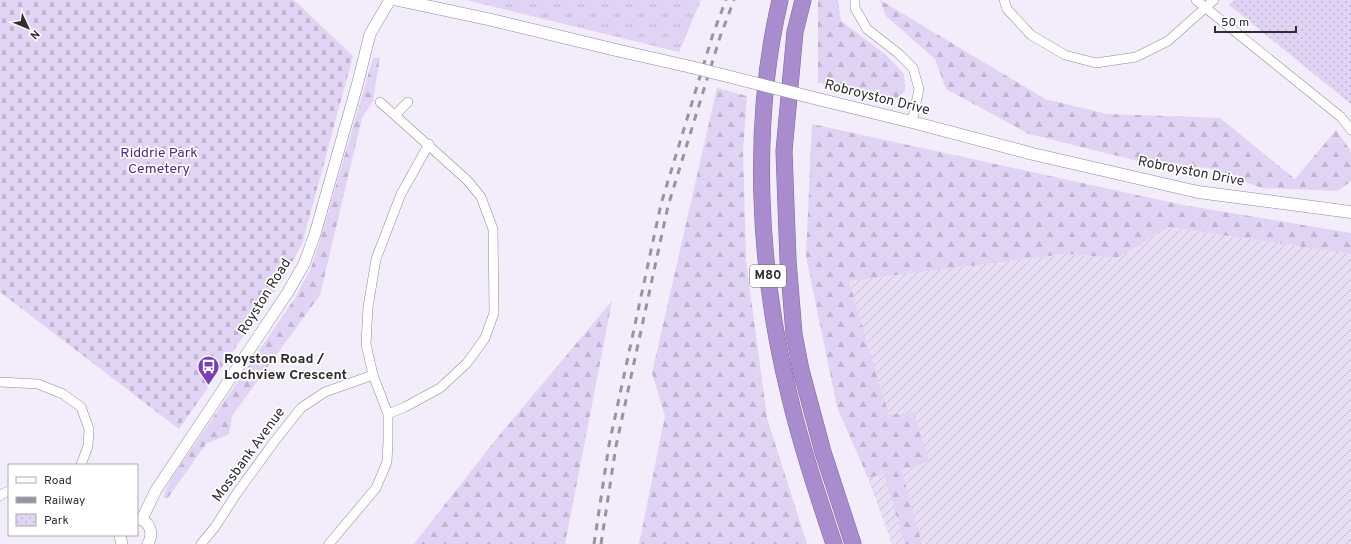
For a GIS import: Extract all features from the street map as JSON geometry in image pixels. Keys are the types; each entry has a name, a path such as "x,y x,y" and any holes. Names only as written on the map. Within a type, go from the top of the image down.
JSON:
{"highway":[{"name":"M80","path":"780,0 773,30 769,60 762,152 763,214 767,272 774,324 788,391 809,468 834,544"},
{"name":"M80","path":"802,0 795,32 784,151 788,260 794,334 801,370 823,452 853,544"}],"main road":[{"name":"Robroyston Drive","path":"398,0 492,20 758,83 1033,154 1198,192 1351,212"}],"street":[{"name":"Royston Road","path":"139,519 156,490 288,292 304,264 315,234 370,34 390,0"},
{"path":"856,0 855,8 867,29 899,54 913,68 919,89 912,122"},
{"path":"1004,0 1007,9 1031,34 1065,55 1096,63 1136,57 1168,41 1214,0"},
{"path":"1196,0 1341,117 1351,130"},
{"path":"380,102 429,144 467,180 481,197 493,229 494,313 485,338 467,363 440,388 405,407 388,414"},
{"path":"395,115 408,102"},
{"path":"329,544 376,488 387,462 388,414 373,375 366,344 368,307 376,259 401,194 429,144"},
{"name":"Mossbank Avenue","path":"201,544 215,527 269,448 301,408 325,392 373,375"},
{"path":"0,382 38,384 63,394 81,407 89,429 88,446 81,464"},
{"path":"139,519 146,522 151,532 151,538 148,544"}],"shaded area":[{"path":"1169,227 1351,254 1351,544 892,544 868,478 929,462 889,415 849,281 1065,254 1118,258"}],"green space":[{"name":"Riddrie Park Cemetery","path":"0,0 294,0 353,56 302,244 281,282 179,429 0,292"},
{"path":"466,0 701,0 679,52"},
{"path":"818,0 838,0 841,21 885,54 904,74 905,91 890,104 818,82"},
{"path":"880,0 1045,99 1107,114 1220,118 1295,179 1336,130 1351,151 1351,181 1338,191 1262,188 1209,168 1150,164 1029,134 946,89 935,59 886,16"},
{"path":"1234,0 1351,0 1351,104 1229,5"},
{"path":"380,57 373,101 362,118 320,295 232,416 229,434 206,444 167,499 163,497 171,479 295,298 311,268 373,58"},
{"path":"717,88 747,96 743,150 746,261 767,418 807,544 639,544 665,416 652,373"},
{"path":"812,124 1183,205 1351,233 1351,254 1169,227 1118,258 1065,254 849,281 889,415 914,412 929,462 902,470 922,544 905,544 884,474 868,478 837,407 806,256"},
{"path":"612,301 565,544 414,544 497,438"}],"railway":[{"path":"594,544 609,445 661,204 713,34 726,0"},
{"path":"601,544 616,446 668,206 720,37 734,0"}],"place":[{"name":"Royston Road / Lochview Crescent","path":"208,386"}]}
